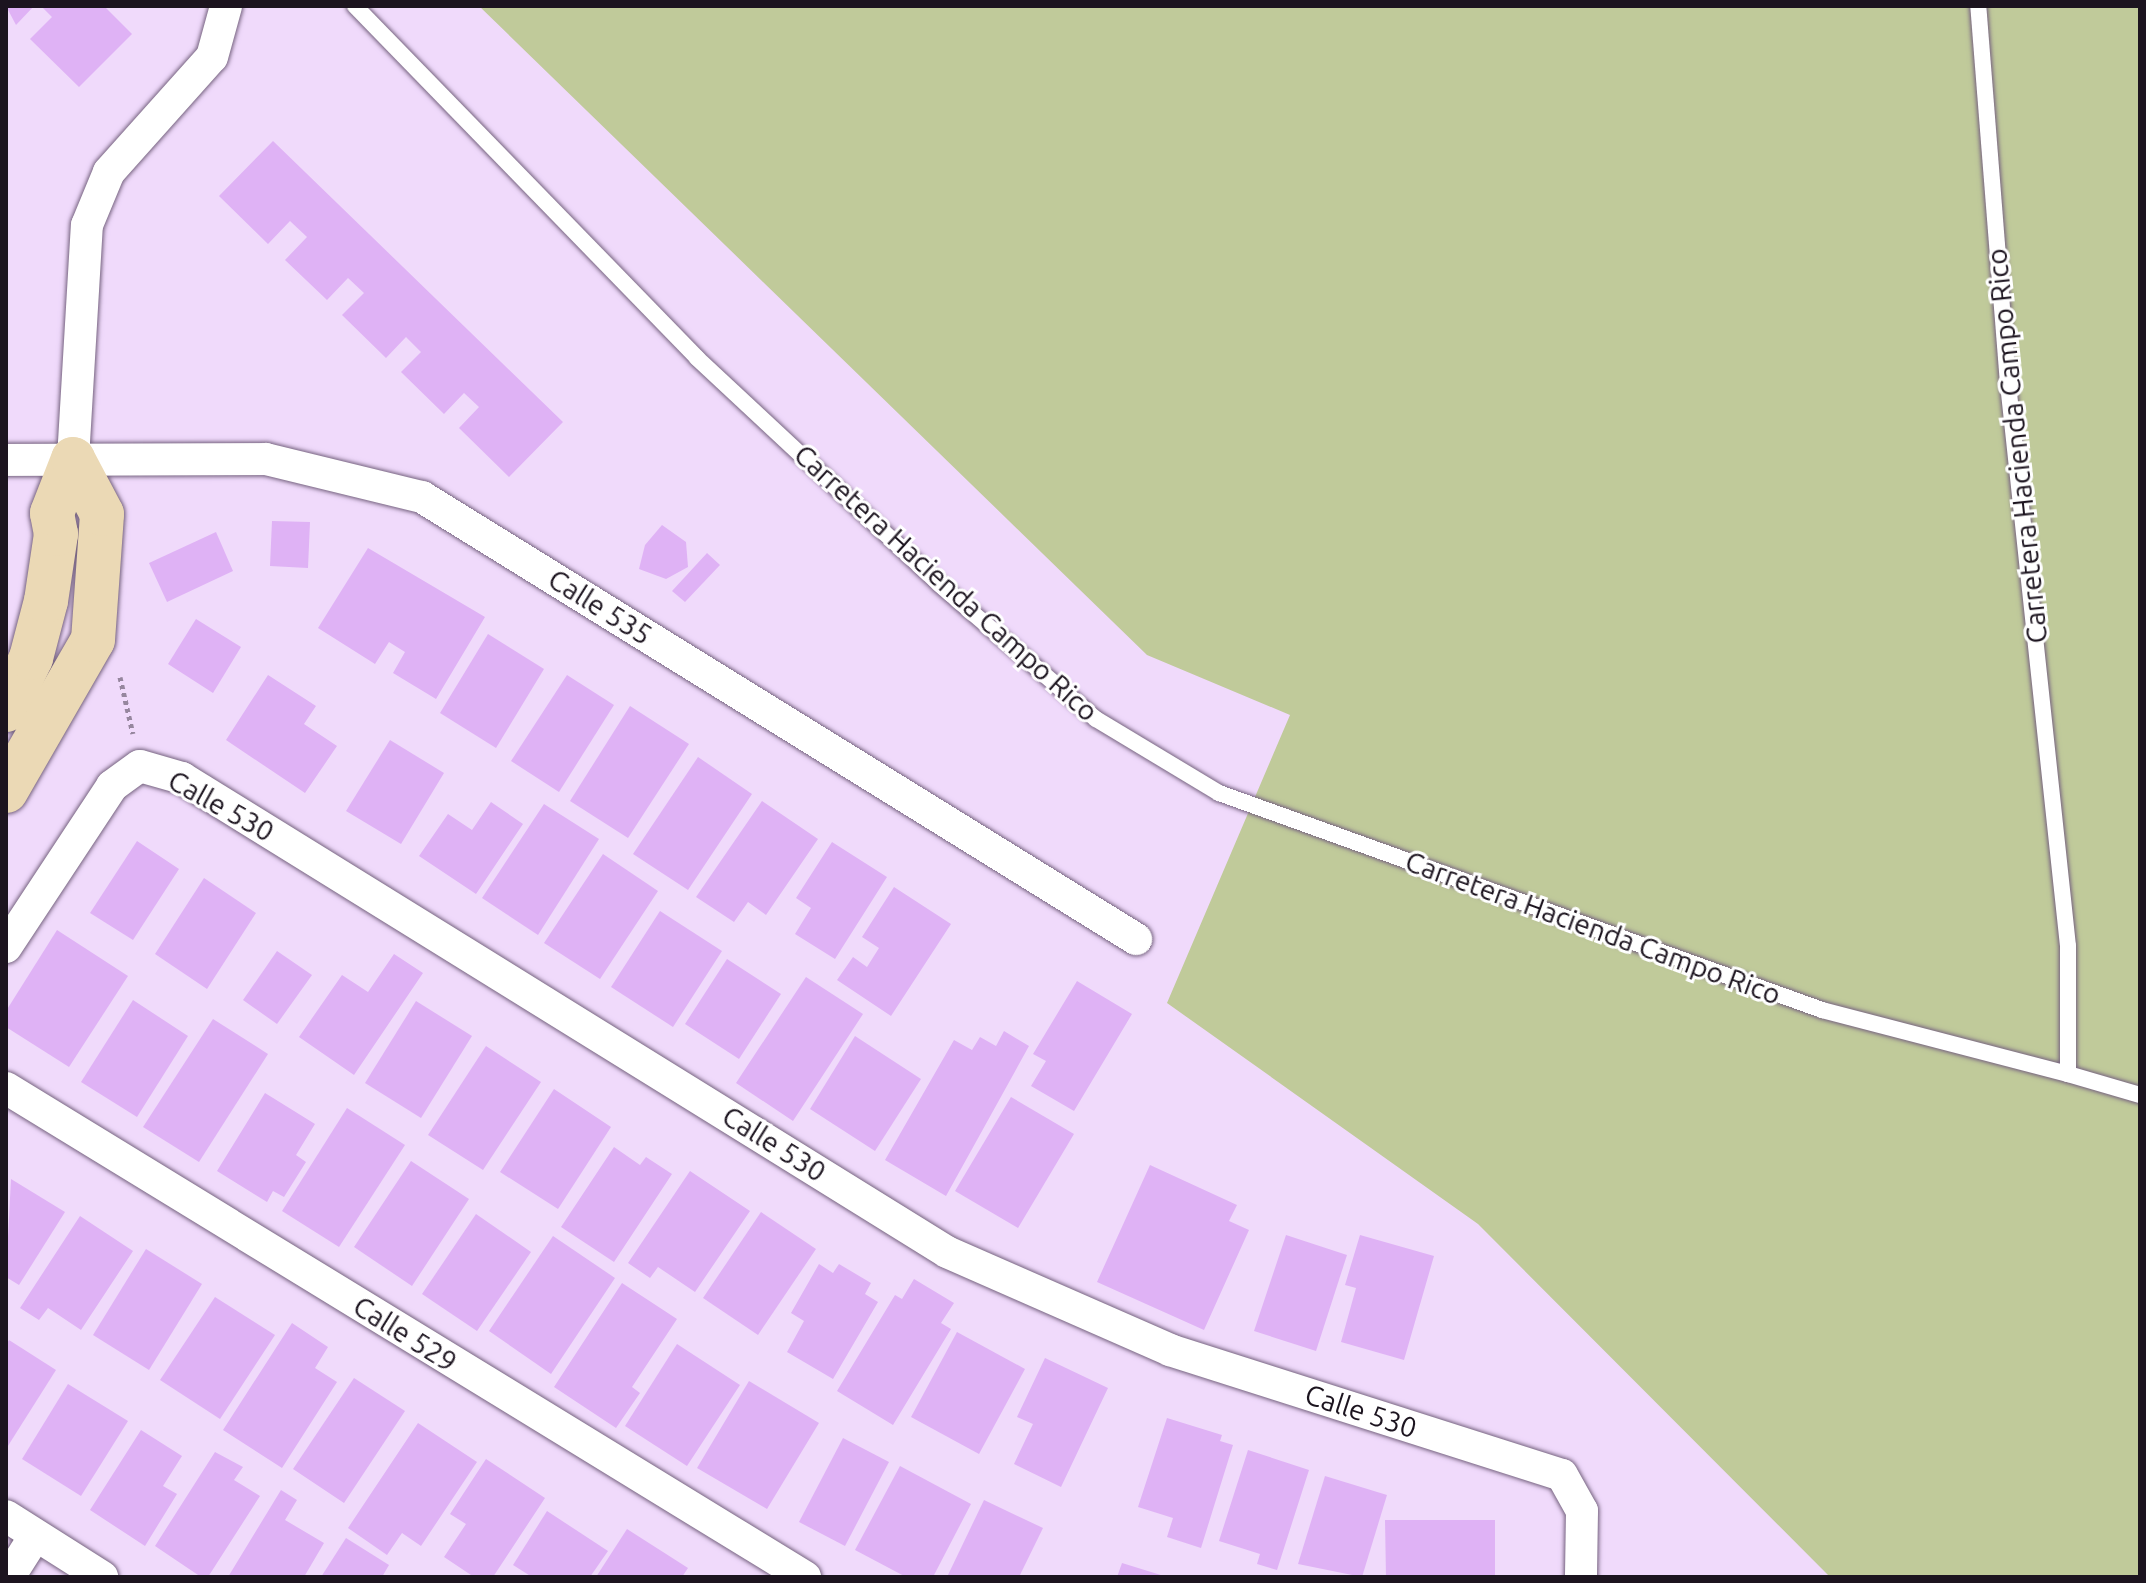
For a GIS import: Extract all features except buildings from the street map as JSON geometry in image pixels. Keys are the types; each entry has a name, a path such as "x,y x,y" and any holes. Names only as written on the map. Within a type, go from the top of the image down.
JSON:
{"street":[{"path":"10,696 46,601 56,534 52,513 73,459 87,225 109,172 212,57 226,6"},
{"path":"6,791 93,640 102,514 73,459"},
{"name":"Calle 535","path":"6,460 266,459 422,497 1136,939"},
{"name":"Calle 530","path":"6,947 112,786 140,766 182,778 947,1252 1170,1350 1562,1475 1582,1511 1581,1577"},
{"name":"Calle 529","path":"6,1088 805,1577"},
{"path":"6,1516 102,1577"},
{"path":"9,1577 35,1536"}],"lane":[{"name":"Carretera Hacienda Campo Rico","path":"355,6 697,358 939,584 1096,719 1233,799 1822,1010 2068,1074 2068,946 2008,384 1978,6"},
{"path":"2068,1074 2140,1095"}],"path":[{"path":"93,640 120,677 140,766"}],"green space":[{"path":"479,6 2140,6 2140,1577 1830,1577 1478,1224 1167,1003 1290,715 1147,655"}]}
